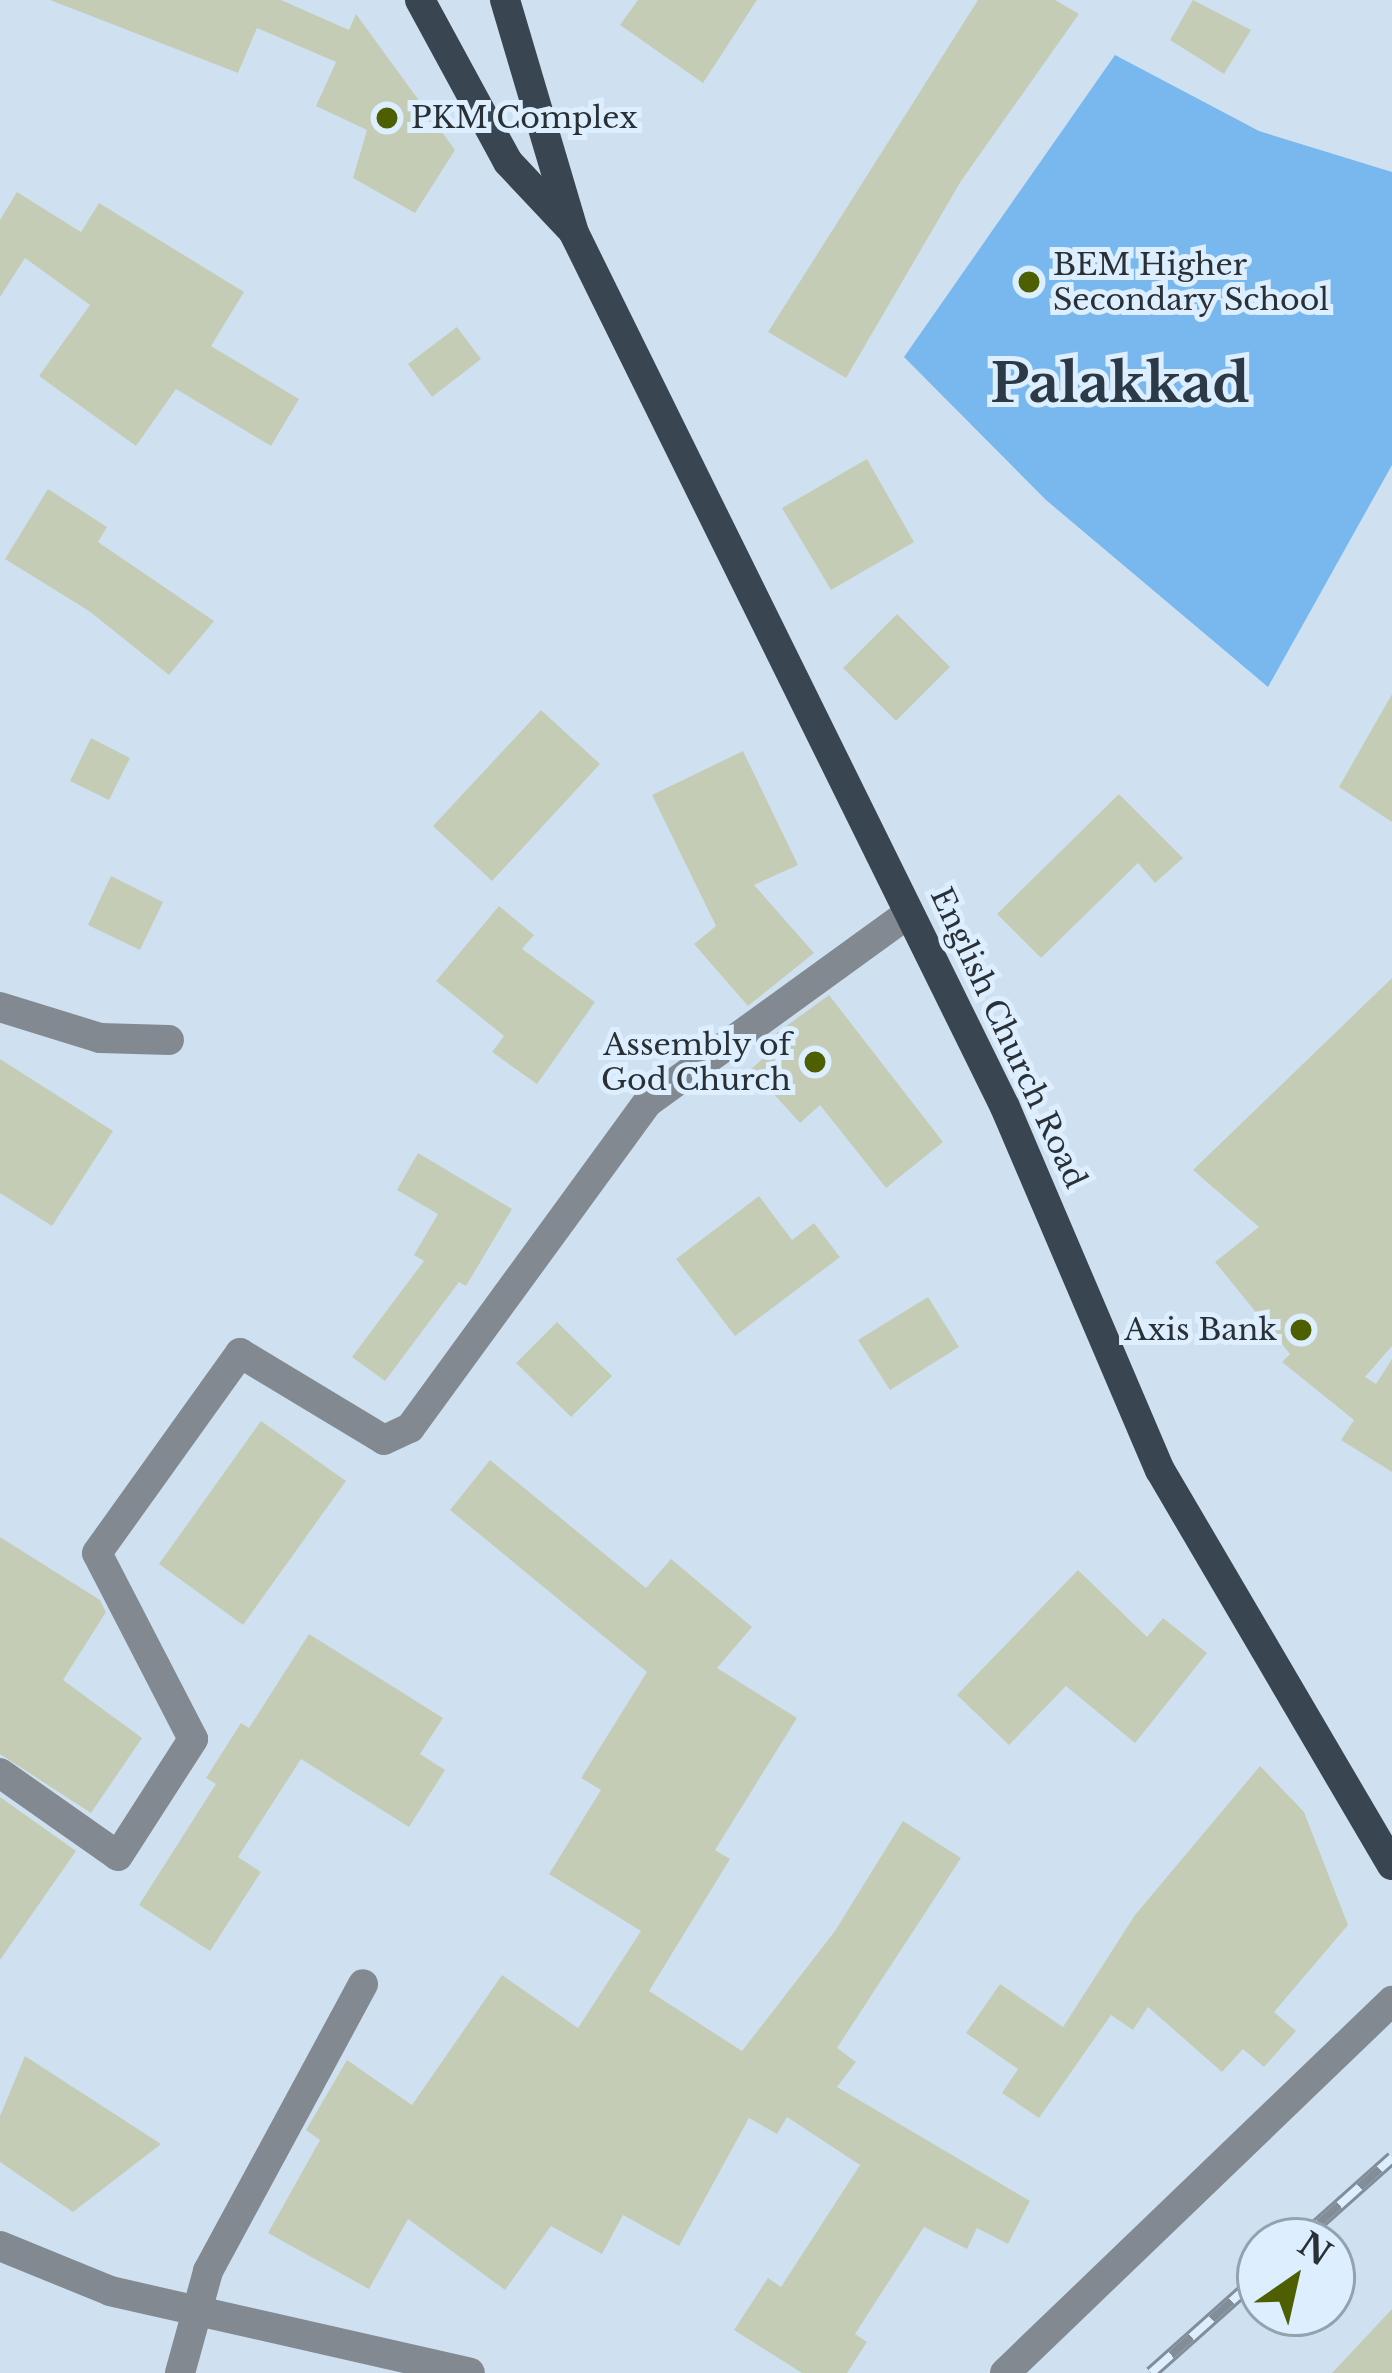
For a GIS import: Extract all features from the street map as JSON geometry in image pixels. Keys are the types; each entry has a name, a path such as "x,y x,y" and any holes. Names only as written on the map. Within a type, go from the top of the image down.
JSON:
{"main road":[{"name":"English Church Road","path":"420,0 508,162 574,233"},
{"name":"English Church Road","path":"505,0 574,233 1005,1108 1160,1470 1392,1865"}],"street":[{"path":"0,1773 118,1856 193,1739 97,1553 240,1353 384,1440 410,1428 648,1102 909,913"},
{"path":"0,1007 100,1038 169,1040"},
{"path":"180,2373 193,2320 363,1984"},
{"path":"1005,2373 1392,2001"},
{"path":"0,2246 193,2320 470,2373"}],"shaded area":[{"path":"1115,55 1259,131 1392,172 1392,465 1268,687 1046,500 904,357"}],"building":[{"path":"50,0 281,0 349,30 356,14 455,150 415,213 353,178 367,130 316,106 336,62 257,28 238,73"},
{"path":"638,0 757,0 703,83 620,25"},
{"path":"978,0 1055,0 1079,14 961,181 846,378 768,332"},
{"path":"1193,0 1251,30 1224,74 1170,40"},
{"path":"17,192 81,232 99,203 244,292 211,346 299,399 271,446 176,389 136,446 39,376 90,305 25,258 0,297 0,220"},
{"path":"457,327 481,359 432,397 408,364"},
{"path":"867,459 914,542 831,590 782,508"},
{"path":"48,489 107,527 98,542 214,621 169,675 89,611 5,559"},
{"path":"897,614 950,667 896,721 843,668"},
{"path":"1392,694 1392,822 1339,787"},
{"path":"541,710 600,764 492,881 433,826"},
{"path":"91,738 130,758 109,800 70,781"},
{"path":"743,751 798,865 754,885 814,953 748,1006 694,944 716,926 652,795"},
{"path":"1119,794 1183,858 1155,883 1138,863 1041,958 997,914"},
{"path":"111,876 163,902 140,950 88,925"},
{"path":"499,906 534,935 522,949 595,1002 537,1084 492,1052 504,1036 436,981"},
{"path":"1392,978 1392,1346 1365,1377 1376,1384 1392,1359 1392,1472 1341,1440 1354,1420 1282,1362 1290,1354 1215,1262 1259,1227 1193,1170"},
{"path":"829,995 943,1142 886,1188 820,1105 800,1123 751,1069 781,1043 774,1035"},
{"path":"0,1059 113,1131 52,1226 0,1193"},
{"path":"418,1153 512,1209 466,1286 459,1282 385,1381 352,1357 424,1261 414,1255 438,1214 397,1190"},
{"path":"759,1196 792,1240 814,1223 840,1257 735,1336 676,1259"},
{"path":"928,1297 959,1347 890,1390 858,1340"},
{"path":"557,1322 612,1376 571,1417 516,1363"},
{"path":"261,1421 346,1481 243,1625 159,1564"},
{"path":"490,1460 646,1588 671,1559 752,1627 717,1668 797,1718 715,1850 730,1859 649,1991 742,2051 835,1931 903,1821 961,1858 837,2048 856,2062 837,2087 1030,2201 1008,2244 977,2228 967,2249 924,2227 855,2334 867,2342 847,2373 802,2373 734,2330 768,2278 781,2287 860,2165 787,2117 777,2134 749,2118 679,2246 623,2215 602,2254 551,2226 505,2290 408,2219 369,2289 268,2233 320,2140 306,2130 347,2060 412,2105 502,1975 578,2028 641,1931 549,1874 601,1790 581,1778 647,1672 450,1510"},
{"path":"0,1537 100,1600 106,1612 63,1680 142,1738 91,1813 0,1754"},
{"path":"1078,1570 1147,1637 1163,1618 1207,1653 1135,1743 1066,1686 1009,1745 957,1695"},
{"path":"309,1634 443,1718 420,1754 445,1770 409,1827 301,1759 238,1857 261,1872 210,1951 139,1905 216,1784 206,1778 241,1723 249,1728"},
{"path":"1260,1766 1304,1812 1348,1925 1274,2012 1296,2031 1264,2067 1243,2049 1222,2072 1148,2007 1133,2030 1111,2015 1039,2118 1002,2093 1018,2069 966,2033 1000,1984 1063,2027 1135,1915"},
{"path":"0,1797 76,1851 0,1960"},
{"path":"25,2056 161,2144 73,2212 0,2162 0,2116"},
{"path":"1392,2309 1392,2373 1332,2373"}],"railway":[{"path":"1326,2217 1392,2158"},
{"path":"1151,2373 1236,2297"}],"place":[{"name":"PKM Complex","path":"387,118"},
{"name":"BEM Higher Secondary School","path":"1029,282"},
{"name":"Assembly of God Church","path":"815,1062"},
{"name":"Axis Bank","path":"1301,1330"}],"district":[{"name":"Palakkad","path":"1120,384"}]}
